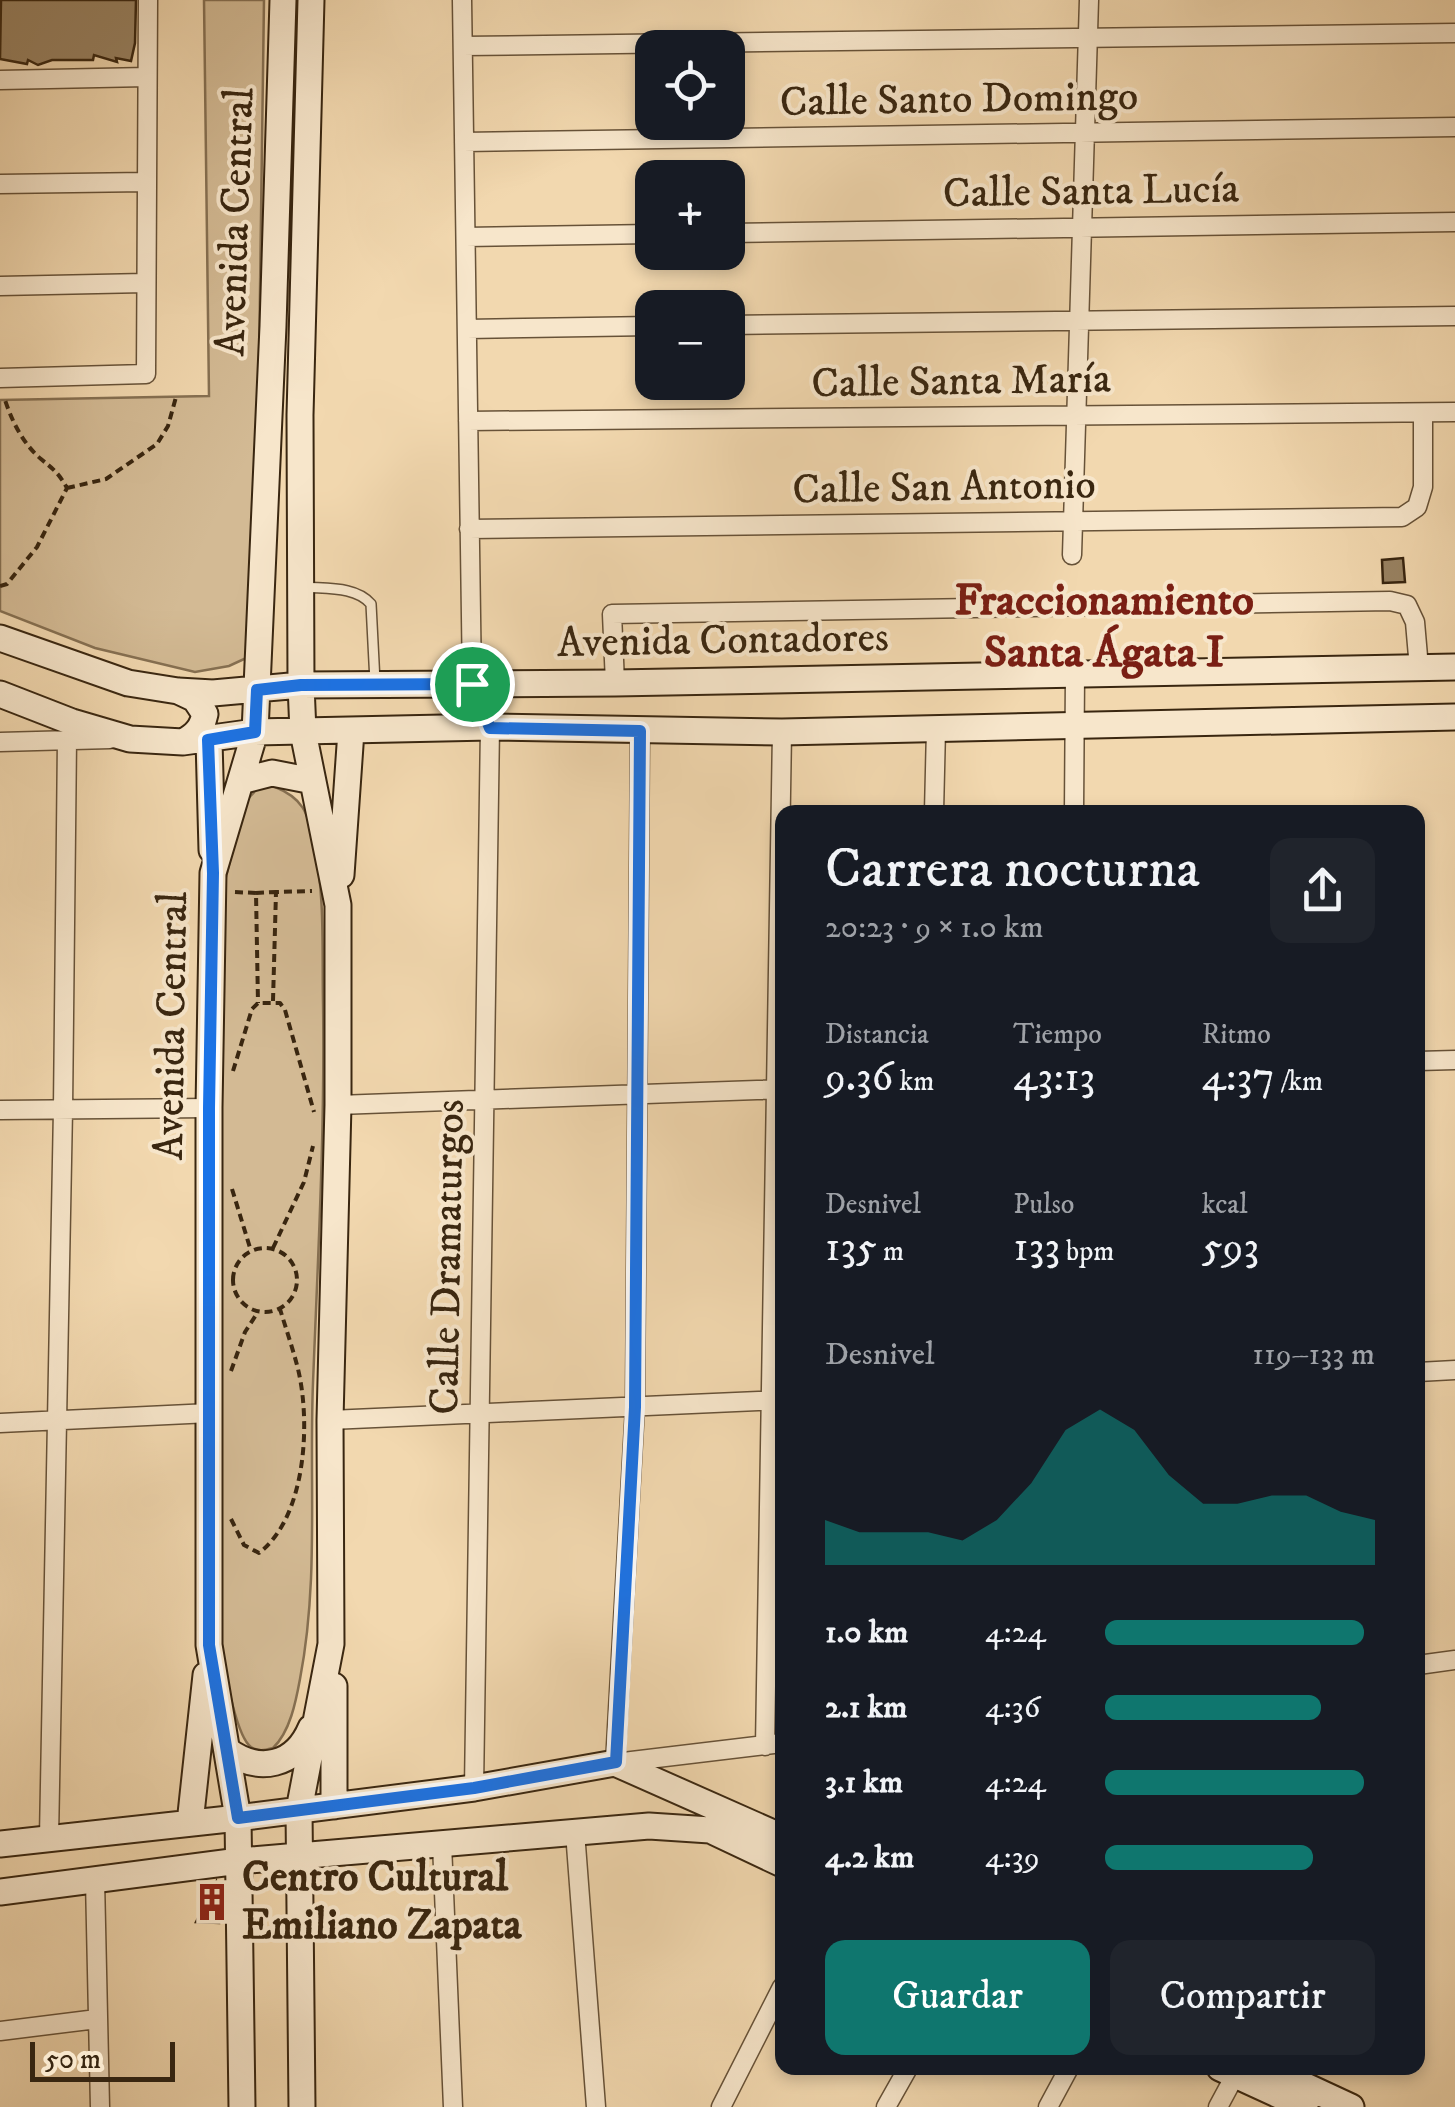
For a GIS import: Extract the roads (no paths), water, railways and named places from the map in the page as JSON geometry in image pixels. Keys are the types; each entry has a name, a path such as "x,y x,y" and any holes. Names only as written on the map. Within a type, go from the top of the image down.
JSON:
{"main road":[{"name":"Avenida Central","path":"242,2107 238,1818 209,1645 213,882 255,732 283,0"},
{"name":"Avenida Central","path":"302,2107 298,1810 331,1644 330,1420 338,1104 336,898 303,732 301,685 300,415 311,0"},
{"name":"Avenida Contadores","path":"0,638 128,684 178,691 301,685 1455,667"},
{"path":"336,898 360,731 354,706 357,696 375,684"},
{"path":"178,691 195,699 205,714 195,736 213,882"},
{"name":"Avenida Contadores","path":"0,694 130,739 196,741 255,732 490,728 782,732 1455,718"},
{"path":"241,781 272,773 312,781"},
{"path":"331,1644 334,1806"},
{"path":"190,1823 209,1645"},
{"path":"227,1750 255,1765 272,1765 287,1759 308,1735 319,1707"},
{"path":"0,1844 474,1788 616,1762 775,1835"},
{"path":"0,1892 239,1861 649,1826 710,1830 775,1861"},
{"path":"1241,2075 1305,2107"},
{"path":"1282,2075 1351,2107"}],"street":[{"path":"1,378 146,374 148,0"},
{"path":"462,0 472,684 490,728"},
{"path":"1072,555 1089,0"},
{"path":"463,46 1455,33"},
{"path":"0,80 147,77"},
{"name":"Calle Santo Domingo","path":"464,142 1455,127"},
{"path":"0,184 145,182"},
{"name":"Calle Santa Lucía","path":"745,232 1455,222"},
{"path":"466,236 635,234"},
{"path":"0,286 146,283"},
{"path":"745,325 1455,316"},
{"path":"467,329 635,326"},
{"name":"Calle San Antonio","path":"470,529 1402,517 1417,507 1422,487 1423,412"},
{"name":"Calle Santa María","path":"468,422 1455,412"},
{"path":"615,683 612,614 1390,601 1407,605 1415,622 1419,668"},
{"path":"1074,805 1076,674"},
{"name":"Calle Dramaturgos","path":"474,1788 490,728"},
{"path":"934,805 936,730"},
{"path":"640,731 635,1407 616,1762 774,1745 775,1630"},
{"path":"781,805 782,732"},
{"path":"49,1837 64,1109 67,739"},
{"path":"0,742 130,739"},
{"path":"1425,1061 1455,1060"},
{"path":"338,1104 775,1089"},
{"path":"0,1110 209,1108"},
{"path":"1425,1372 1455,1370"},
{"path":"330,1420 775,1400"},
{"path":"0,1423 210,1413"},
{"path":"1425,1664 1455,1660"},
{"path":"575,1832 596,2107"},
{"path":"442,1844 454,2107"},
{"path":"95,1880 100,2107"},
{"path":"721,2107 775,2001"},
{"path":"0,2031 97,2020"},
{"path":"886,2107 904,2075"},
{"path":"1048,2107 1065,2075"},
{"path":"1218,2107 1229,2075"}],"lane":[{"path":"301,587 350,592 364,596 371,604 375,684"}],"place":[{"name":"Centro Cultural Emiliano Zapata","path":"212,1902"}],"district":[{"name":"Fraccionamiento Santa Ágata I","path":"1104,627"}]}
